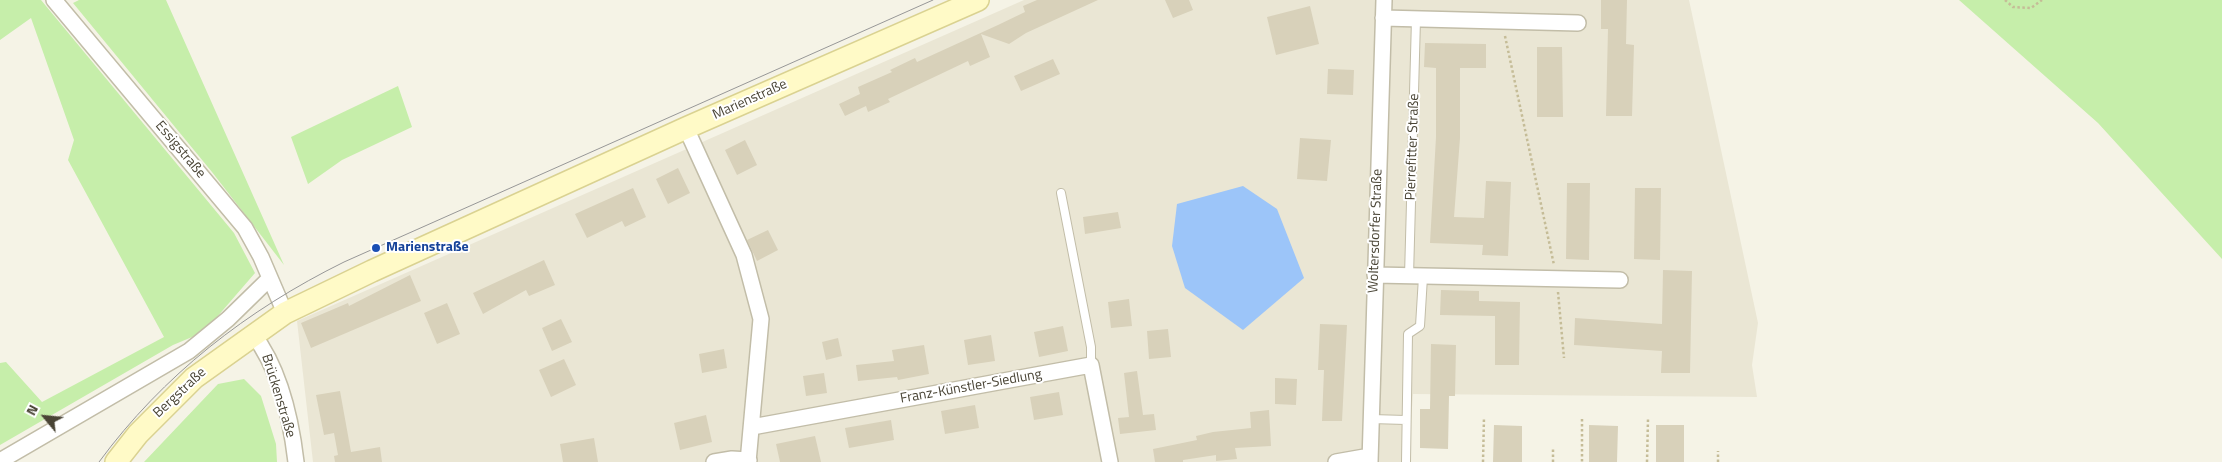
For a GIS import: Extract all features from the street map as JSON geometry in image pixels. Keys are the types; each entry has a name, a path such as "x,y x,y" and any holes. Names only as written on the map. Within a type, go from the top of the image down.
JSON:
{"street":[{"name":"Essigstraße","path":"54,0 245,228 261,257 285,313"},
{"name":"Marienstraße","path":"253,334 285,313 372,271 686,128 978,0"},
{"name":"Woltersdorfer Straße","path":"1370,459 1384,0"},
{"path":"1383,18 1578,23"},
{"path":"686,128 744,255 761,319 748,461 732,459 714,462"},
{"path":"1375,275 1620,280"},
{"path":"0,461 189,351 228,319 269,279"},
{"name":"Bergstraße","path":"116,462 138,434 165,405 194,378 253,334"},
{"name":"Brückenstraße","path":"253,334 266,351 274,372 288,422 296,462"},
{"path":"1091,365 1110,462"},
{"name":"Franz-Künstler-Siedlung","path":"752,427 1091,365"},
{"path":"1336,462 1370,459"}],"lane":[{"name":"Pierrefitter Straße","path":"1406,420 1408,334 1420,326 1416,276 1416,19"},
{"path":"1061,193 1091,347 1091,365"},
{"path":"1371,419 1406,420 1406,462"}],"path":[{"path":"2005,0 2013,7 2031,8 2042,0"},
{"path":"1502,21 1557,278 1564,358"},
{"path":"1483,462 1484,417"},
{"path":"1582,419 1582,462"},
{"path":"1647,462 1648,419"},
{"path":"1553,449 1553,462"},
{"path":"1718,451 1718,462"}],"shaded area":[{"path":"1024,0 1689,0 1758,323 1752,365 1757,397 1413,394 1408,462 313,462 297,321"}],"green space":[{"path":"0,0 41,0 234,233 255,273 204,332 173,345 0,445 0,363 6,362 42,402 164,337 68,160 74,140 31,18 0,40"},
{"path":"79,0 166,0 284,265 212,172 73,3"},
{"path":"1959,0 2222,0 2222,259 2098,123"},
{"path":"398,86 412,127 342,160 308,184 291,137"},
{"path":"244,379 261,396 276,444 277,462 144,462 218,384"}],"water":[{"path":"1243,186 1277,209 1304,278 1243,330 1185,288 1172,246 1177,204"}],"building":[{"path":"1037,0 1098,0 1026,33 1009,44 981,34 990,57 970,66 968,61 888,99 890,102 868,112 866,106 845,116 839,104 860,94 858,87 892,72 890,70 915,58 917,62 1025,12 1023,6"},
{"path":"1165,0 1189,0 1193,10 1173,18"},
{"path":"1601,0 1627,0 1626,44 1634,45 1632,116 1606,116 1608,29 1601,29"},
{"path":"1310,6 1319,44 1276,55 1267,17"},
{"path":"1425,43 1486,44 1486,68 1460,68 1460,138 1454,217 1484,218 1486,181 1511,182 1508,256 1482,255 1483,245 1430,243 1436,137 1436,68 1424,67"},
{"path":"1537,47 1562,47 1563,117 1537,117"},
{"path":"1053,59 1060,74 1021,91 1014,76"},
{"path":"1328,69 1354,70 1353,95 1327,94"},
{"path":"1300,138 1331,140 1327,181 1297,179"},
{"path":"745,140 757,165 737,175 725,150"},
{"path":"678,168 690,193 668,204 656,179"},
{"path":"1567,183 1590,183 1589,260 1566,259"},
{"path":"633,188 646,217 625,227 622,221 587,238 575,214"},
{"path":"1635,188 1661,188 1660,260 1634,259"},
{"path":"1118,212 1121,228 1085,234 1083,217"},
{"path":"768,230 778,250 757,261 747,240"},
{"path":"544,260 555,285 529,296 526,290 483,314 473,293"},
{"path":"1663,270 1692,271 1690,373 1661,373 1662,351 1574,345 1575,318 1662,324"},
{"path":"410,275 421,301 311,348 301,323 348,303 349,306"},
{"path":"1441,290 1479,291 1479,301 1520,302 1519,365 1495,365 1495,316 1440,315"},
{"path":"1129,299 1132,326 1111,328 1108,302"},
{"path":"447,303 460,334 437,344 424,313"},
{"path":"561,319 572,342 552,351 542,328"},
{"path":"1320,324 1347,325 1342,421 1322,421 1324,370 1318,370"},
{"path":"1063,326 1068,351 1039,357 1034,332"},
{"path":"1168,329 1171,357 1149,359 1147,331"},
{"path":"991,335 995,361 968,365 964,340"},
{"path":"838,338 842,356 826,360 822,342"},
{"path":"1431,344 1456,345 1455,396 1449,396 1448,449 1420,448 1420,409 1430,409"},
{"path":"924,345 929,374 898,380 897,377 858,381 856,365 894,361 892,350"},
{"path":"724,349 727,368 702,373 699,354"},
{"path":"564,359 576,385 551,397 539,370"},
{"path":"1137,371 1143,415 1154,414 1156,430 1120,434 1118,418 1129,417 1124,373"},
{"path":"824,373 827,393 806,396 803,376"},
{"path":"1275,378 1297,379 1296,405 1275,404"},
{"path":"340,391 351,452 380,447 382,462 335,462 334,456 338,455 334,433 324,435 316,395"},
{"path":"1059,392 1063,415 1034,420 1030,397"},
{"path":"975,405 979,428 945,434 941,411"},
{"path":"1269,410 1271,446 1235,448 1237,459 1216,461 1216,455 1183,460 1183,462 1155,462 1153,449 1197,440 1196,436 1213,432 1251,428 1250,412"},
{"path":"706,415 712,442 680,450 674,423"},
{"path":"891,420 894,440 849,448 845,428"},
{"path":"1494,425 1522,426 1522,462 1493,462"},
{"path":"1589,425 1618,426 1617,462 1589,462"},
{"path":"1656,425 1684,425 1684,462 1656,462"},
{"path":"815,436 821,462 780,462 776,444"},
{"path":"594,438 598,462 563,462 560,444"}],"tram line":[{"path":"99,462 124,430 151,401 209,347 241,323 308,281 344,262 933,0"}],"place":[{"name":"Marienstraße","path":"376,248"}]}
